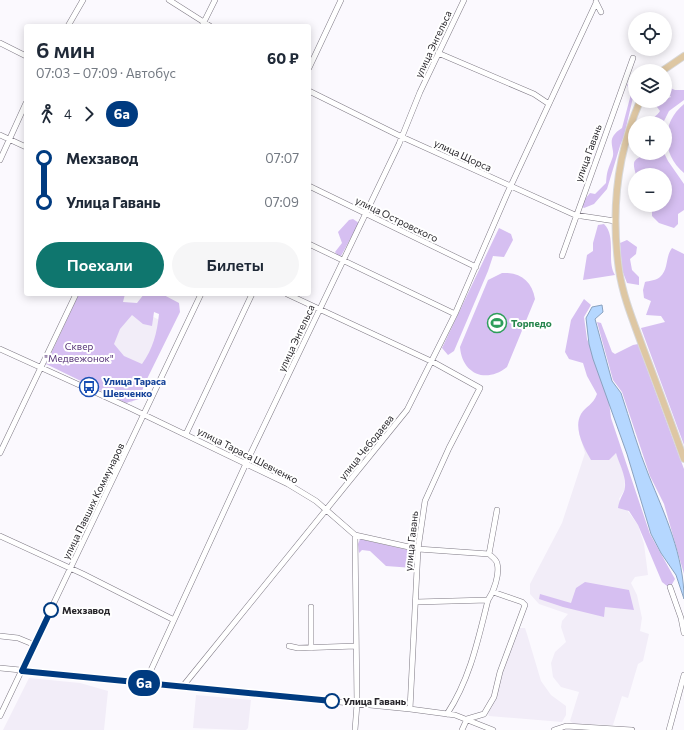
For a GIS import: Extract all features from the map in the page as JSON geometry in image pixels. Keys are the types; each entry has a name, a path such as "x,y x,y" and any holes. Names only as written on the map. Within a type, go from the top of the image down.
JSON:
{"main road":[{"path":"671,64 684,56"},
{"path":"638,108 629,132 617,187 615,221 619,271 626,302 684,459"}],"street":[{"path":"69,24 83,0"},
{"path":"170,0 203,24 215,0"},
{"path":"311,64 341,0"},
{"name":"улица Энгельса","path":"145,683 247,463 402,137 420,92 464,0"},
{"path":"596,1 601,12"},
{"name":"улица Чебодаева","path":"183,686 407,410 433,362 596,1"},
{"path":"0,43 24,55"},
{"path":"438,53 534,94 549,104"},
{"name":"улица Гавань","path":"562,256 575,215 633,58"},
{"name":"улица Щорса","path":"311,92 402,137 575,215 615,221"},
{"path":"0,160 24,108"},
{"path":"0,135 24,146"},
{"name":"улица Островского","path":"311,187 476,267"},
{"path":"311,245 455,314"},
{"path":"0,453 75,296"},
{"name":"улица Павших Коммунаров","path":"0,716 201,296"},
{"path":"186,434 251,296"},
{"path":"292,296 433,362"},
{"name":"улица Тараса Шевченко","path":"0,349 144,414 288,484 327,509 355,535"},
{"name":"улица Гавань","path":"410,709 418,549 425,500 449,448 480,388 433,362"},
{"path":"489,554 497,510"},
{"path":"355,730 357,704 355,535 418,549 489,554 497,562 498,570 493,592 488,600 468,676 457,699 447,714"},
{"path":"0,536 174,620"},
{"path":"670,587 681,618 684,633"},
{"path":"462,730 467,719 484,714 494,697 500,672 525,605 522,602 493,592"},
{"path":"416,602 488,600"},
{"path":"311,607 311,648"},
{"path":"0,636 18,638 35,645"},
{"path":"289,646 311,648 356,646"},
{"path":"0,668 410,709 447,714 467,719 493,730"},
{"path":"669,730 684,675"},
{"path":"554,730 566,726 632,730"}],"shaded area":[{"path":"122,302 170,325 132,403 86,382"},
{"path":"579,433 613,444 624,475 625,489 619,499 638,525 644,544 648,575 635,577 631,583 637,595 642,618 640,631 649,634 643,661 638,664 628,698 622,696 613,725 574,724 570,721 579,692 561,687 553,677 551,663 555,652 566,642 561,627 562,621 568,614 539,604 530,594 530,584 562,523 585,453"},
{"path":"518,628 525,628 541,681 551,695 566,706 566,715 562,722 489,716 488,714"},
{"path":"29,678 80,683 108,691 104,730 3,730"},
{"path":"196,695 251,700 248,728 246,730 239,730 193,728"}],"green space":[{"path":"672,89 684,90 684,100 669,111 666,116 655,116 660,111 658,108 672,108"},
{"path":"684,104 684,173 676,165 672,158 672,118"},
{"path":"628,105 628,108 631,108 624,136 607,189 594,204 584,208 580,205 590,193 595,194 606,183 608,170 613,155 613,136 622,128"},
{"path":"668,160 684,184 684,210 678,214 678,224 674,228 659,223 652,216 652,212 672,212 672,168 634,168 635,161"},
{"path":"353,219 359,223 341,256 339,257 335,252 342,243 338,232 349,220"},
{"path":"604,224 610,235 611,263 615,275 583,280 587,255 593,251 593,243 598,225"},
{"path":"499,228 511,234 513,240 504,257 493,256 454,351 448,355 442,348"},
{"path":"627,240 637,247 636,254 630,259 632,270 639,277 639,285 627,283 622,270 620,243"},
{"path":"672,248 684,254 684,445 641,328 665,322 661,316 646,315 651,301 644,298 643,290 645,282 657,279 663,274 668,255"},
{"name":"Торпедо","path":"502,273 514,274 524,279 531,287 535,299 507,367 491,375 476,374 465,364 460,347 488,280"},
{"name":"Сквер \"Медвежонок\"","path":"78,296 124,296 123,302 137,303 142,296 166,296 179,303 180,312 145,383 139,399 126,403 46,364","holes":["154,312 159,314 157,328 149,353 142,364 124,356 114,344 120,329 132,315 143,324 152,326"]},
{"path":"584,299 591,305 584,317 587,339 608,394 611,418 650,534 675,579 671,586 667,586 662,582 638,525 629,511 618,508 625,489 625,483 616,453 609,460 591,460 580,438 578,425 581,414 594,401 597,394 587,376 583,363 569,359 565,352 571,320"},
{"path":"597,322 601,323 612,352 615,354 638,344 684,469 684,574 664,504 650,476 622,392 613,380"},
{"path":"360,539 408,550 413,559 413,568 386,566 370,551 362,550 359,553 358,544"},
{"path":"585,582 629,590 634,610 605,607 604,617 563,607 539,599 540,594 571,603 576,588"}],"water":[{"path":"602,305 603,312 595,319 612,381 621,393 641,455 677,551 681,567 684,599 676,575 661,553 651,534 627,454 593,359 589,344 586,318 592,307"}],"bus line":[{"name":"6а","path":"51,610 22,671 332,701"}],"place":[{"name":"Торпедо","path":"497,323"},
{"name":"Улица Тараса Шевченко","path":"89,387"},
{"name":"Мехзавод","path":"51,610"},
{"name":"Улица Гавань","path":"332,701"}]}
